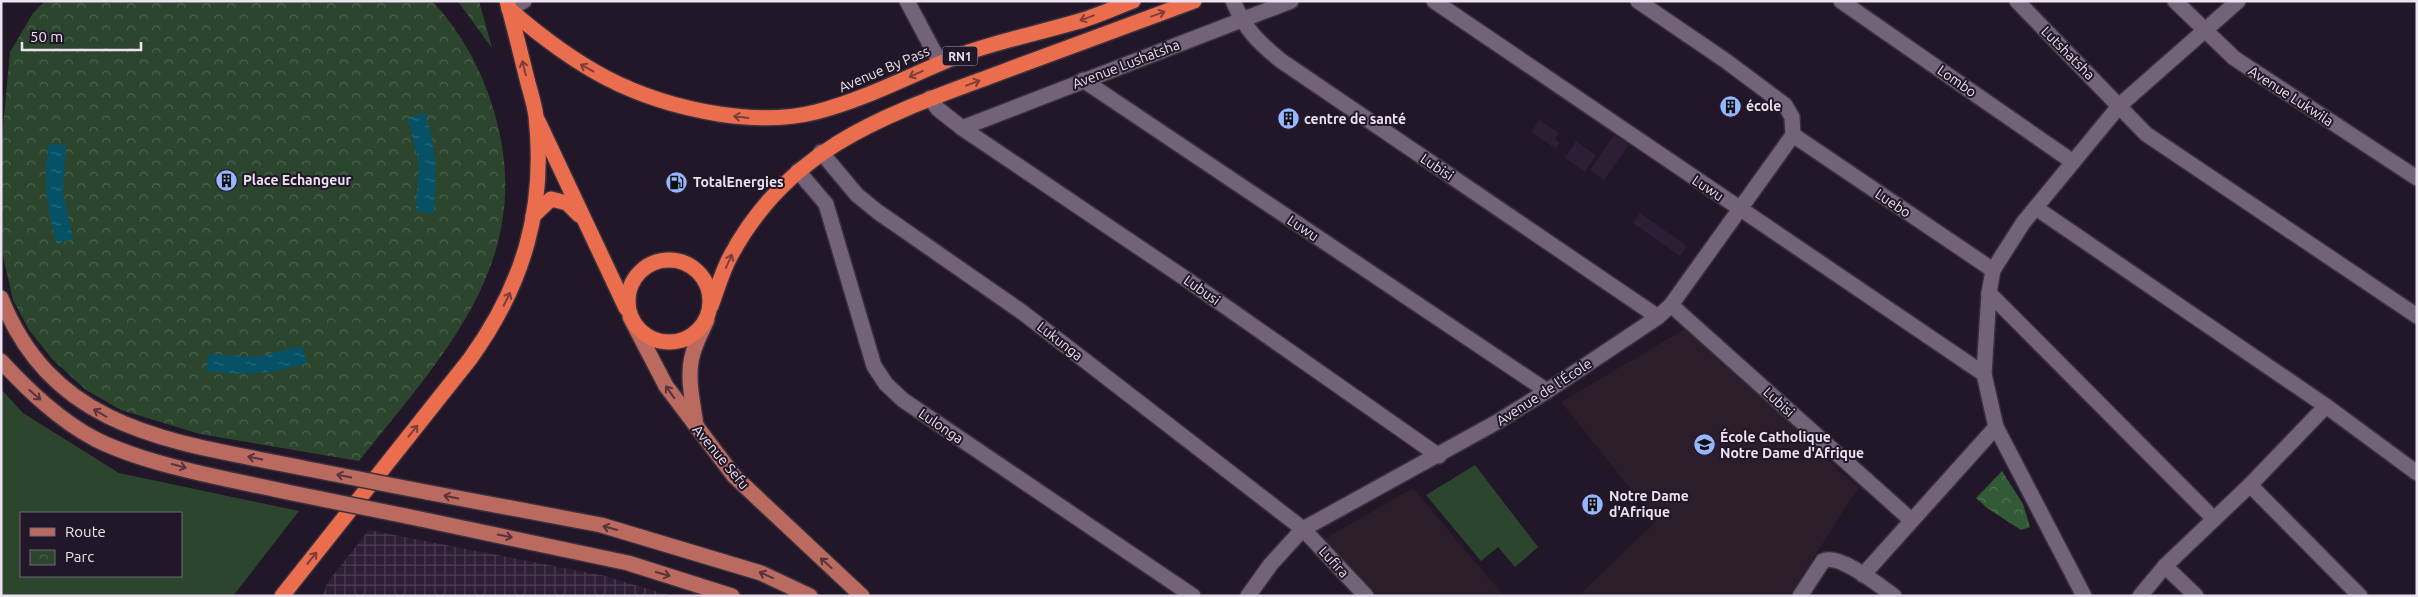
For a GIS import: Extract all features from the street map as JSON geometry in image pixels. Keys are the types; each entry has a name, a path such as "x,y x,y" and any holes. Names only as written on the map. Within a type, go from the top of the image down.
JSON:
{"highway":[{"name":"Avenue By Pass","path":"508,5 546,42 580,64 630,91 687,109 746,118 789,117 816,112 858,99 940,63 991,44 1078,22 1133,1"},
{"name":"RN1","path":"630,317 643,333 654,340 666,342 690,338 700,330 709,313 730,257 756,215 798,171 821,152 863,127 930,98 1194,1"},
{"path":"508,5 536,115 630,317"},
{"path":"282,596 487,336 517,279 533,216 538,181 536,115"},
{"path":"533,216 551,199 568,203 584,219"},
{"path":"630,317 628,294 632,282 641,270 653,263 667,259 682,261 695,268 704,278 710,292 709,313"}],"main road":[{"path":"1,298 22,337 44,368 74,396 99,413 134,429 158,437 303,468 600,525 761,573 810,596"},
{"path":"697,429 690,386 691,366 693,354 709,313"},
{"name":"Avenue Sefu","path":"630,317 666,386 734,476 862,596"},
{"path":"1,361 22,384 57,415 97,440 134,454 287,492 628,564 732,596"}],"street":[{"path":"508,5 524,1"},
{"path":"907,1 940,63"},
{"name":"Lubisi","path":"1233,1 1241,20 1254,39 1280,60 1658,317"},
{"name":"Avenue Lushatsha","path":"962,128 1291,1"},
{"name":"Luwu","path":"1434,1 1984,374"},
{"path":"1638,1 1726,61 1785,105 1792,117 1792,135"},
{"name":"Lombo","path":"1841,1 2073,162"},
{"name":"Lutshatsha","path":"2017,1 2120,105 2132,122 2146,134 2417,316"},
{"name":"Avenue Lukwila","path":"2175,1 2234,58 2417,178"},
{"path":"2084,596 1996,427 1984,374 1989,293 1993,270 2023,223 2120,105 2238,1"},
{"name":"Luwu","path":"1083,80 1547,392"},
{"name":"Lubusi","path":"930,98 938,109 962,128 1186,279 1439,456"},
{"name":"Avenue de l'École","path":"1248,596 1271,564 1303,529 1439,456 1547,392 1658,317 1671,305 1792,135"},
{"name":"Luebo","path":"1792,135 1993,270"},
{"name":"Lukunga","path":"821,152 857,195 878,212 1022,312 1303,529"},
{"name":"Lulonga","path":"798,171 826,204 874,366 886,384 903,400 1193,596"},
{"path":"2036,208 2326,406 2417,473"},
{"path":"1989,293 2213,518"},
{"name":"Lubisi","path":"1671,305 1910,520"},
{"path":"2140,596 2165,566 2213,518 2250,485 2326,406"},
{"path":"1863,574 1996,427"},
{"path":"2250,485 2360,596"},
{"name":"Lufira","path":"1303,529 1366,596"},
{"path":"1800,596 1823,561 1828,558 1835,559 1863,574 1894,596"},
{"path":"2165,566 2196,596"}],"shaded area":[{"path":"1539,120 1559,133 1555,139 1560,143 1556,149 1531,132"},
{"path":"1614,135 1629,145 1604,180 1590,170"},
{"path":"1576,141 1596,155 1585,172 1565,158"},
{"path":"1640,213 1687,246 1680,256 1633,223"},
{"name":"École Catholique Notre Dame d'Afrique","path":"1688,327 1858,488 1789,596 1578,596 1656,521 1561,402"},
{"path":"1413,488 1504,596 1374,596 1321,541"},
{"path":"369,530 605,576 672,596 323,596 327,583"}],"green space":[{"name":"Place Echangeur","path":"45,1 432,1 452,24 482,77 492,105 504,159 504,209 494,256 476,299 452,341 423,381 359,461 200,434 121,410 86,390 53,360 29,330 13,300 3,256 1,148 10,52 33,13"},
{"path":"457,1 479,1 492,48 459,3"},
{"path":"1,389 23,413 119,473 299,511 233,596 1,596"},
{"path":"1475,465 1538,547 1515,567 1498,547 1481,561 1426,495"},
{"path":"2002,471 2023,504 2030,527 2021,530 1987,508 1976,498"}],"water":[{"path":"425,113 432,138 435,163 433,214 416,211 419,164 408,118"},
{"path":"49,143 66,146 63,193 73,239 57,244 50,219 47,194 46,169"},
{"path":"302,346 307,363 294,367 257,373 206,371 209,354 256,357"}],"place":[{"name":"école","path":"1730,106"},
{"name":"centre de santé","path":"1288,119"},
{"name":"Place Echangeur","path":"227,180"},
{"name":"TotalEnergies","path":"677,182"},
{"name":"École Catholique Notre Dame d'Afrique","path":"1704,445"},
{"name":"Notre Dame d'Afrique","path":"1593,504"}]}
